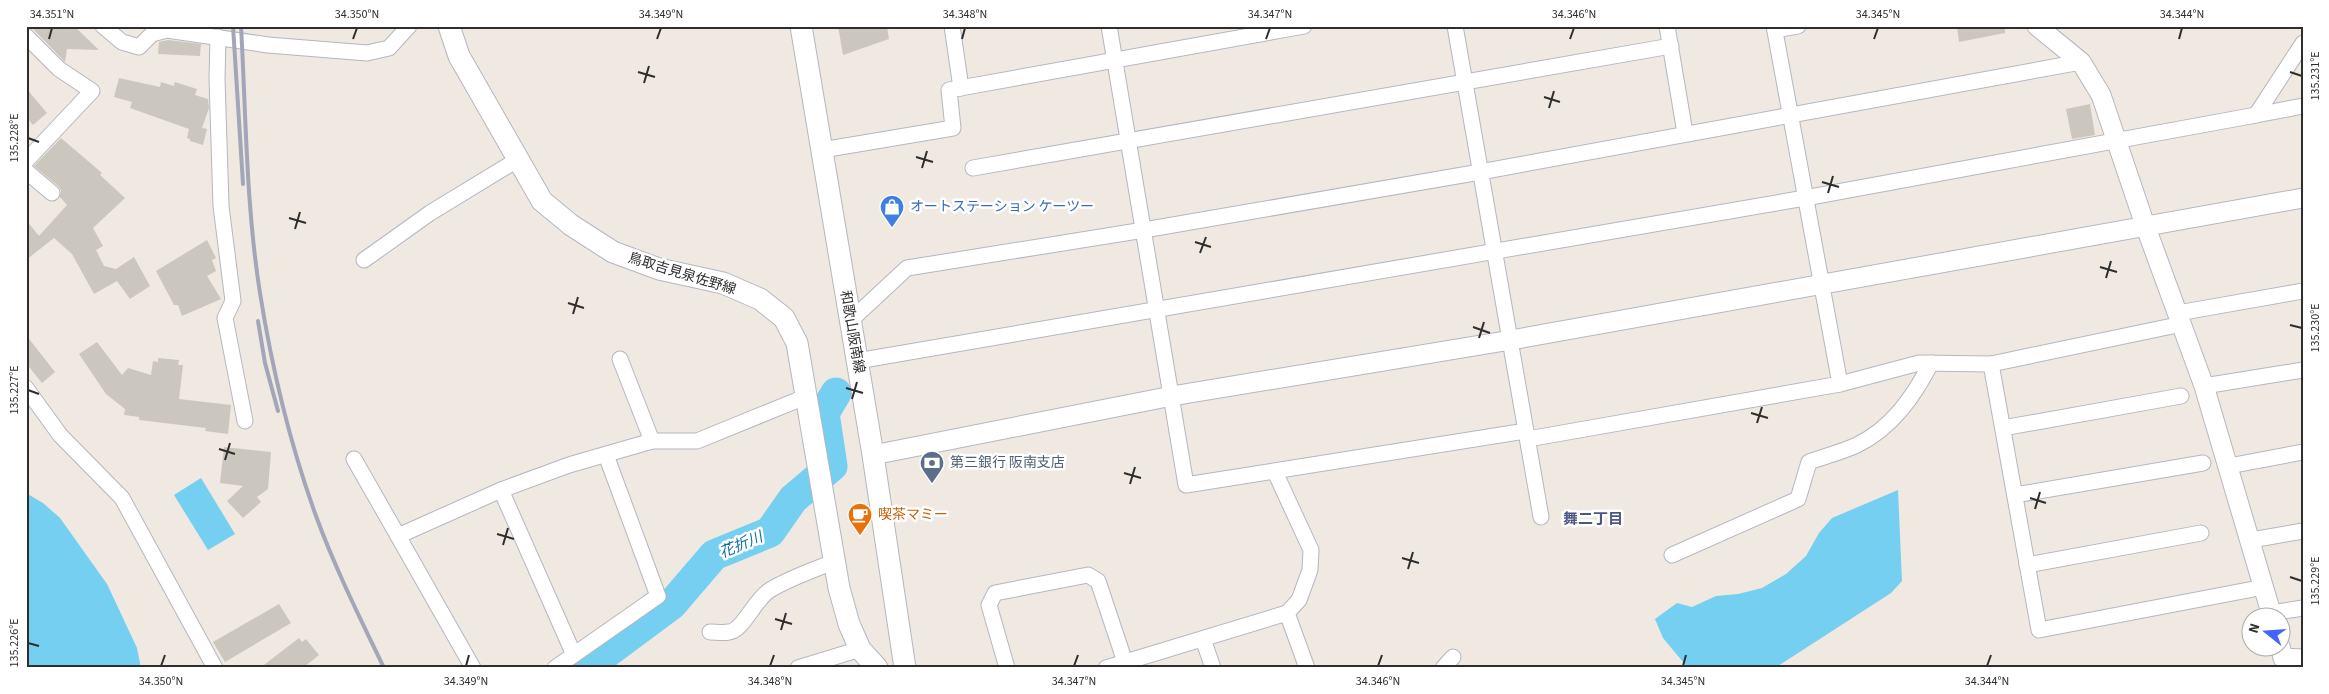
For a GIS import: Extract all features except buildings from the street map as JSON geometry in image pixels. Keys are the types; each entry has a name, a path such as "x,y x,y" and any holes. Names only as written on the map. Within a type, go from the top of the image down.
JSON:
{"main road":[{"name":"鳥取吉見泉佐野線","path":"449,26 459,56 500,124 517,160 542,201 571,225 614,252 659,269 722,283 760,299 784,318 797,343 834,562 849,624 860,649 877,668"},
{"name":"和歌山阪南線","path":"801,26 873,455 905,668"}],"street":[{"path":"103,26 122,42 139,47 152,34 167,30 268,45 367,53 389,48 409,26"},
{"path":"952,26 962,88"},
{"path":"1109,26 1186,485 1527,435 1840,384 1919,363 1991,364 2180,318 2303,291"},
{"path":"822,150 953,128 949,90 1115,58 1304,26"},
{"path":"1454,26 1541,517"},
{"path":"1667,26 1685,134"},
{"path":"1798,26 1774,28 1840,384"},
{"path":"2038,26 2081,62 2101,94 2145,225 2204,386 2251,540 2269,606"},
{"path":"26,36 59,69 92,91 26,161"},
{"path":"218,37 217,78 221,206 233,301 225,318 245,421"},
{"path":"2256,115 2303,43"},
{"path":"973,168 1671,46"},
{"path":"850,321 907,268 1144,230 1480,172 2081,62"},
{"path":"857,361 1805,198 2117,138 2303,106"},
{"path":"364,260 430,213 517,160"},
{"path":"26,171 52,192"},
{"path":"873,455 1172,396 1511,340 2303,198"},
{"path":"620,359 652,441"},
{"path":"1672,555 1798,499 1809,462 1857,444 1885,425 1908,403 1931,363"},
{"path":"1991,364 2039,630 2264,587"},
{"path":"2204,386 2303,370"},
{"path":"26,388 60,435 122,498 214,668"},
{"path":"2002,428 2181,396"},
{"path":"398,536 501,490 569,465 652,441 696,441 805,397"},
{"path":"2228,466 2303,452"},
{"path":"555,668 658,596 606,455"},
{"path":"354,459 473,668"},
{"path":"2015,495 2203,463"},
{"path":"1106,668 1126,665 1287,613 1299,600 1310,570 1311,550 1274,472"},
{"path":"501,490 574,654"},
{"path":"2251,540 2303,531"},
{"path":"2027,564 2201,533"},
{"path":"710,632 730,632 740,628 756,601 770,590 809,571 834,562"},
{"path":"1007,668 990,605 995,593 1088,574 1098,581 1126,665"},
{"path":"1287,613 1308,668"},
{"path":"1203,639 1213,668"},
{"path":"798,668 860,649"},
{"path":"2282,656 2283,658 2303,659"}],"water":[{"path":"201,478 235,534 208,550 174,495"},
{"path":"1898,490 1902,581 1891,593 1775,668 1688,668 1663,638 1655,619 1677,603 1692,607 1716,596 1738,594 1762,588 1786,574 1806,556 1819,533 1832,518"},
{"path":"26,493 43,503 60,518 107,584 137,648 141,668 26,668"}],"waterway":[{"name":"花折川","path":"586,668 672,604 714,555 770,532 793,499 832,466 824,413 836,393"}],"railway":[{"path":"233,26 243,184"},
{"path":"241,26 247,160 255,260 276,378 298,461 323,535 384,668"},
{"path":"258,321 265,363 278,411"}],"place":[{"name":"オートステーション ケーツー","path":"892,228"},
{"name":"第三銀行 阪南支店","path":"932,484"},
{"name":"喫茶マミー","path":"860,536"}],"district":[{"name":"舞二丁目","path":"1593,519"}]}
